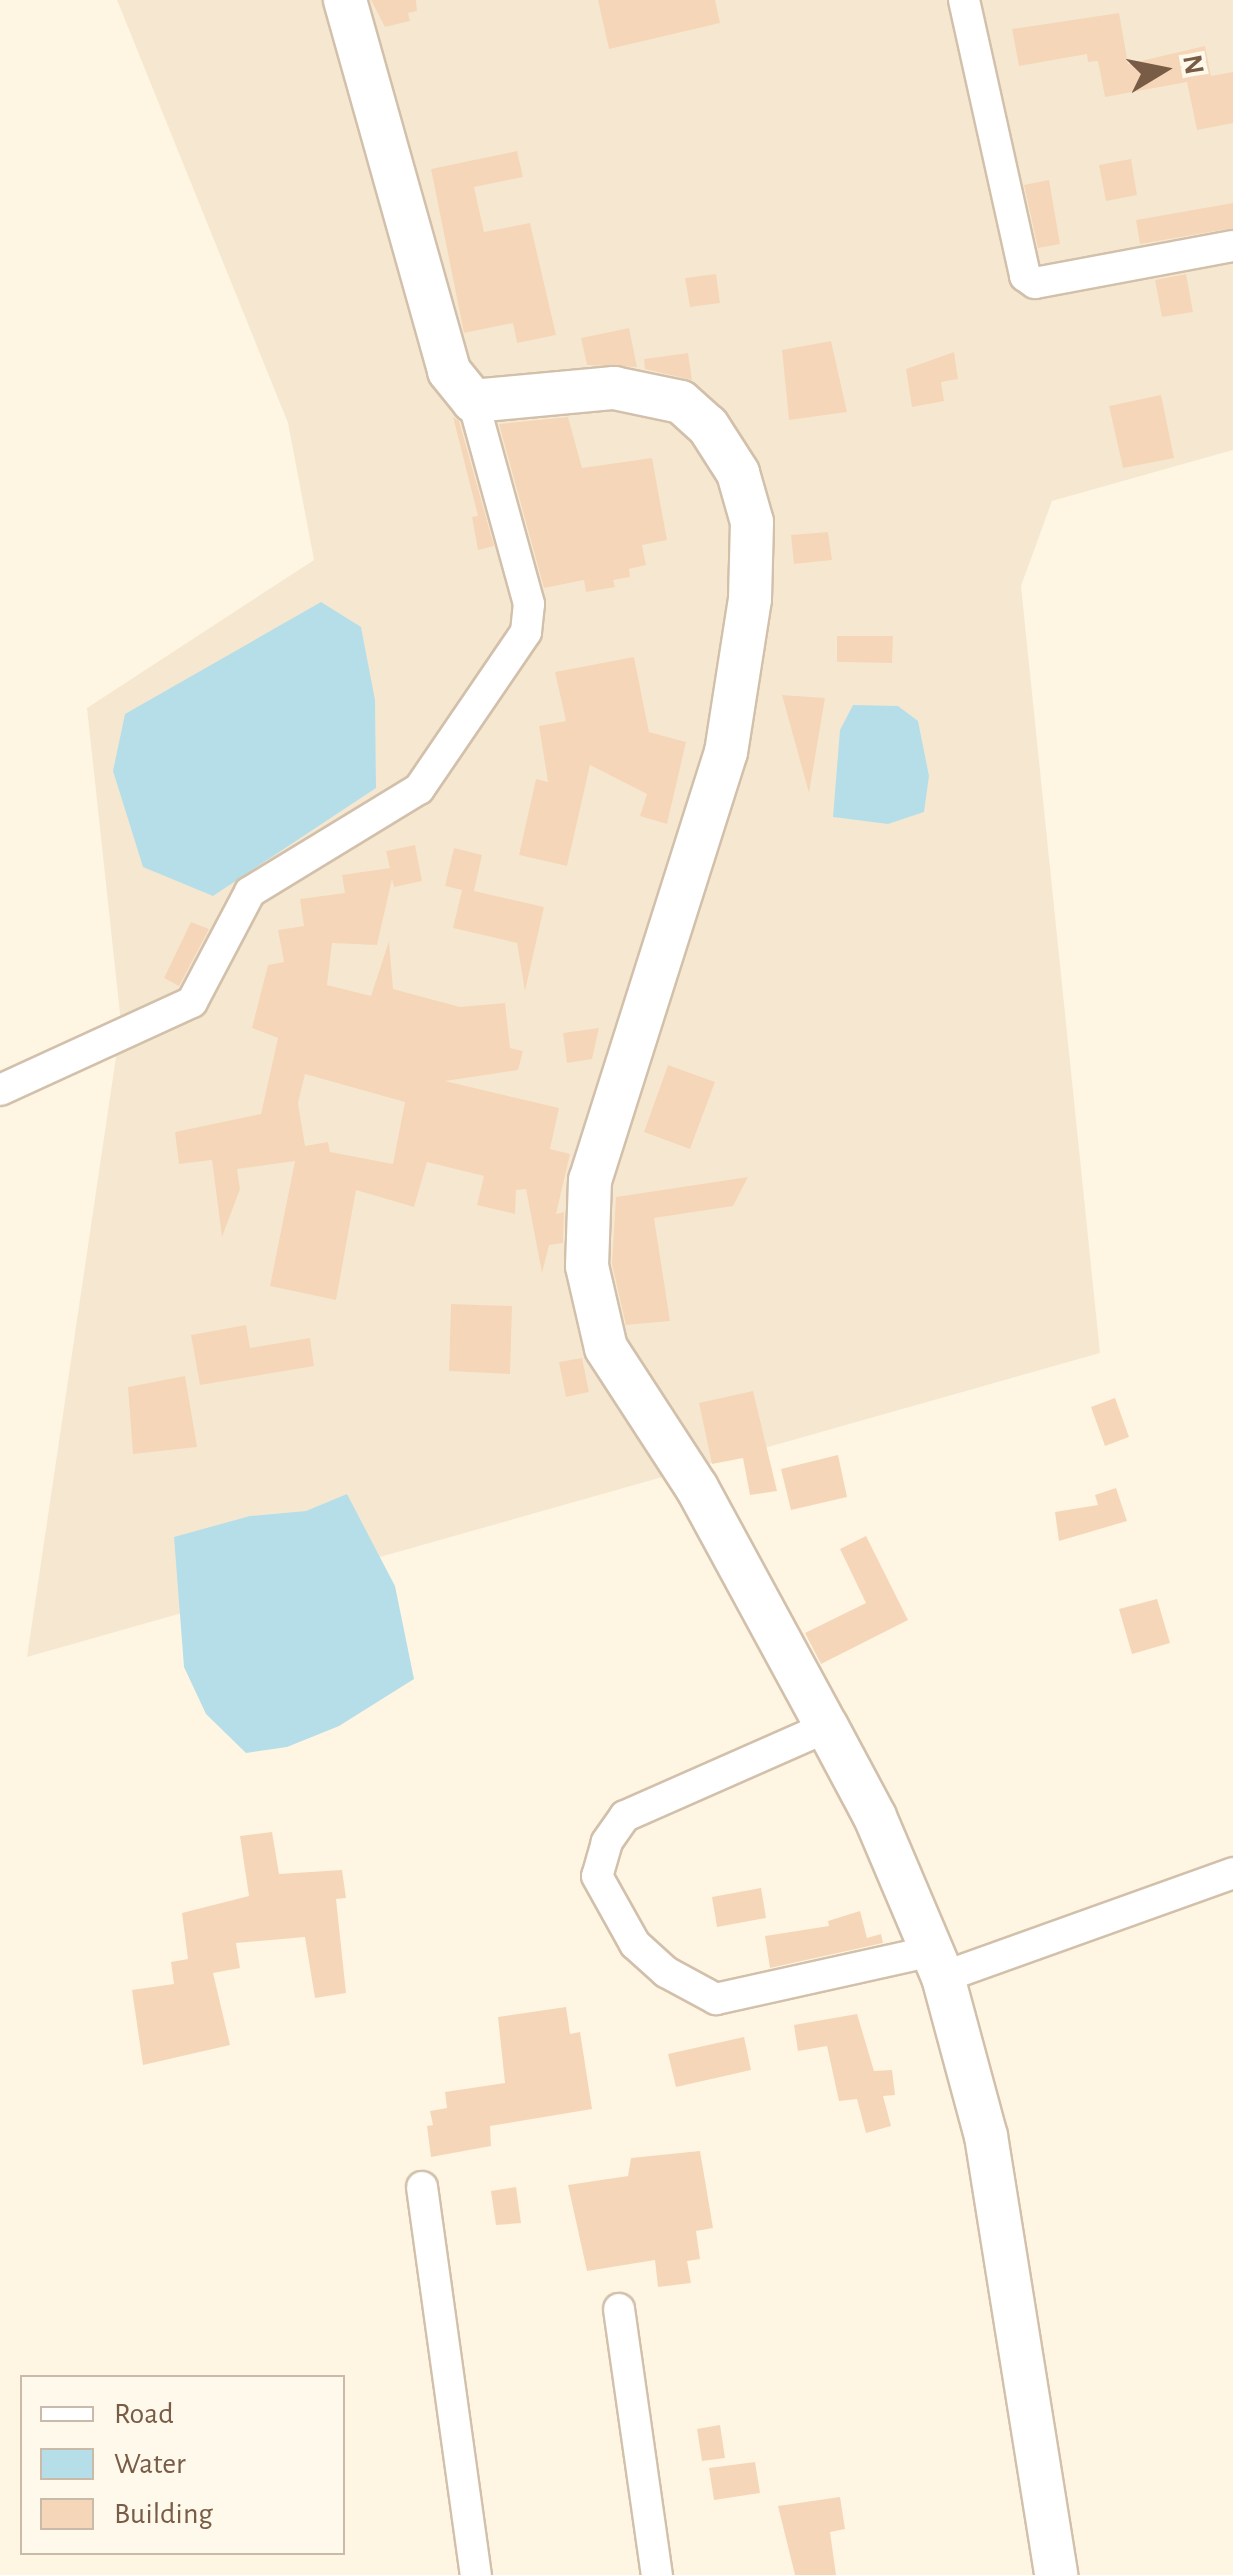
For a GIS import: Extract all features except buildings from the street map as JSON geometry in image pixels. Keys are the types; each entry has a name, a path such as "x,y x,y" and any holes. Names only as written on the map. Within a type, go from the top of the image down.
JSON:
{"main road":[{"path":"345,0 449,371 473,401 614,388 681,402 708,426 738,473 752,522 750,599 726,752 590,1180 587,1266 606,1348 698,1488 827,1727 875,1818 938,1964 986,2136 1056,2575"}],"street":[{"path":"964,0 1026,276 1035,283 1233,246"},
{"path":"0,1090 192,1002 250,892 419,789 526,632 529,604 473,401"},
{"path":"827,1727 626,1816 607,1842 597,1876 635,1944 666,1972 716,2000 938,1964 1233,1872"},
{"path":"422,2187 476,2575"},
{"path":"619,2310 657,2575"}],"shaded area":[{"path":"117,0 1233,0 1233,450 1052,501 1021,586 1100,1353 27,1657 121,1023 87,708 314,560 288,423"}],"water":[{"path":"321,602 361,627 375,700 376,788 213,896 143,867 113,771 125,714"},
{"path":"853,705 898,706 918,721 929,776 924,812 888,824 833,817 840,730"},
{"path":"347,1494 395,1586 414,1679 339,1726 287,1747 246,1753 206,1714 184,1667 174,1537 250,1516 306,1511"}]}
